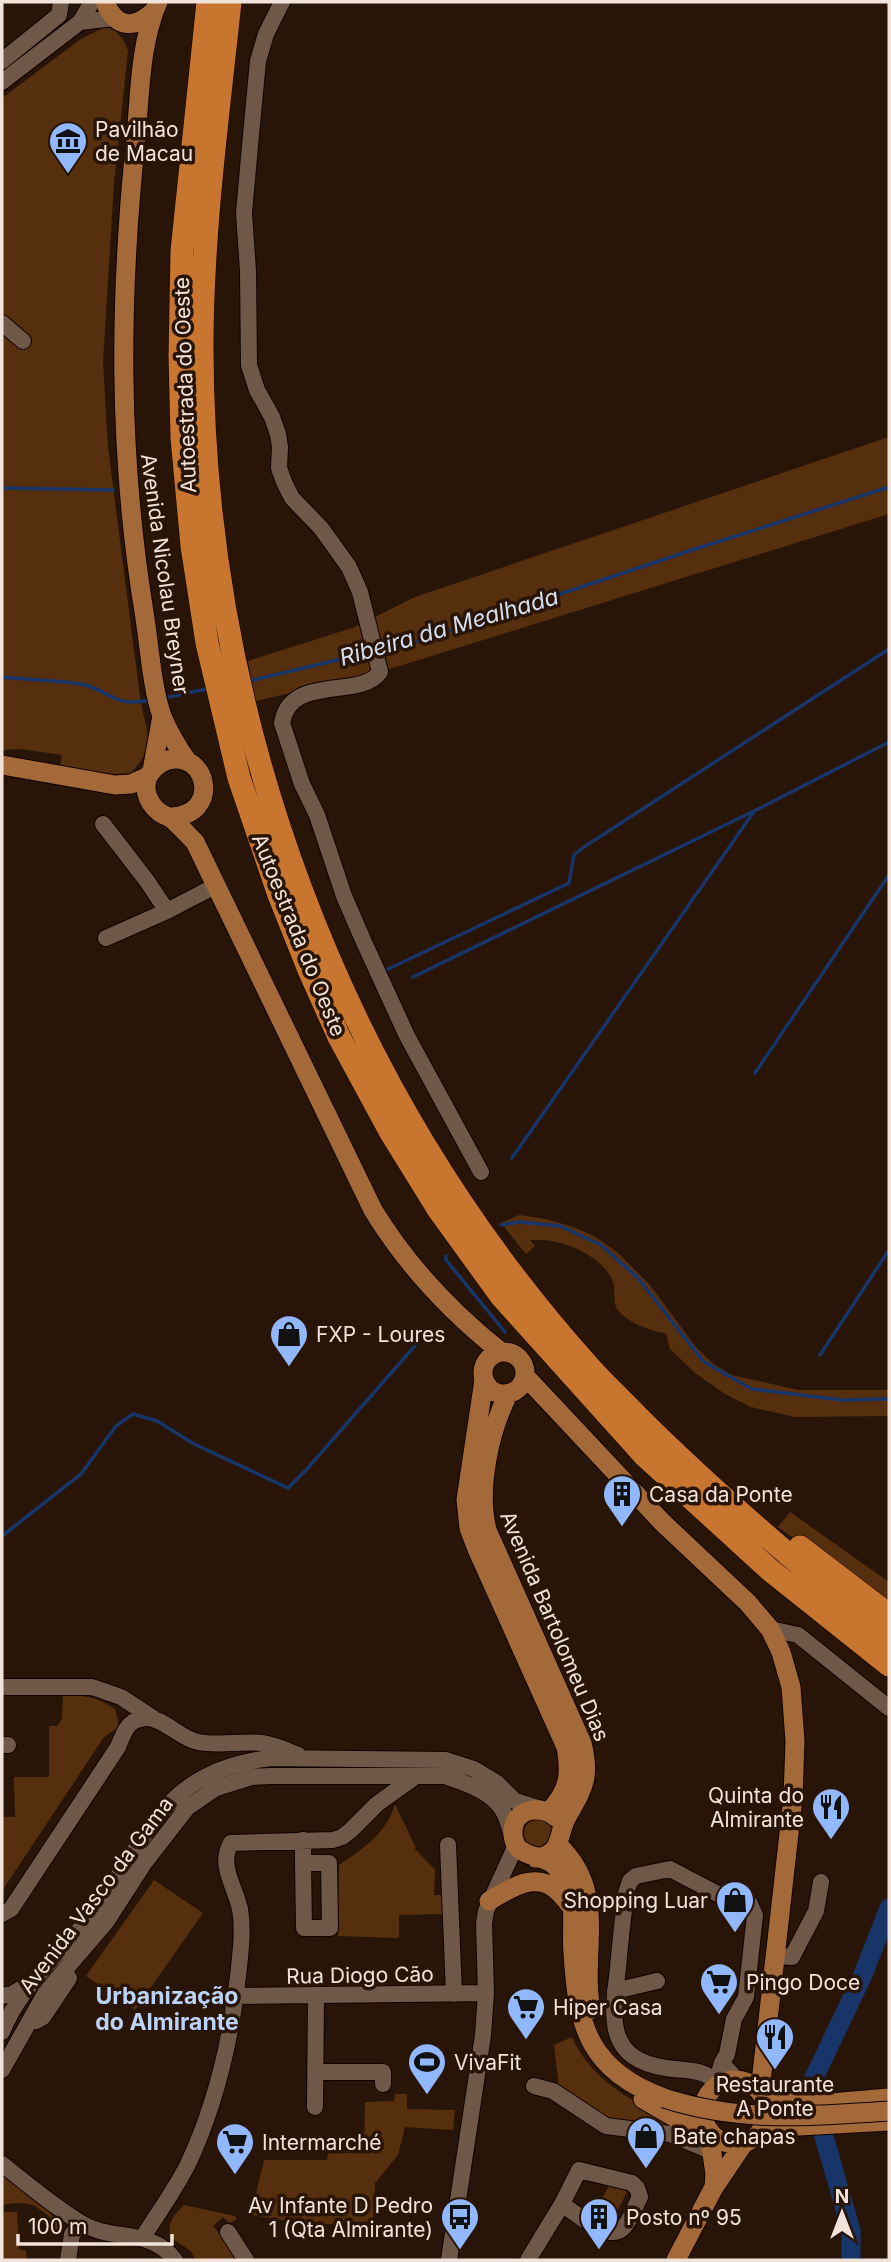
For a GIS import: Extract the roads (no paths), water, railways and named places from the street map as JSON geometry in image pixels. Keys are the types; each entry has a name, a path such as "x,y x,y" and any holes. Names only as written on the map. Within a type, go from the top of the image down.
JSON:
{"highway":[{"name":"Autoestrada do Oeste","path":"208,2 182,251 182,439 192,546 233,709 239,778 278,895 309,971 339,1037 391,1133 438,1209 501,1296 645,1456 770,1570 889,1665"},
{"name":"Autoestrada do Oeste","path":"224,669 205,436 202,346 206,256 230,2"},
{"name":"Autoestrada do Oeste","path":"233,709 278,824 305,903 372,1053 411,1124 457,1197 514,1278 586,1364 705,1482 803,1569 889,1638"},
{"path":"705,1482 755,1513 889,1615"}],"main road":[{"name":"Avenida Nicolau Breyner","path":"115,15 146,19 156,6"},
{"name":"Avenida Nicolau Breyner","path":"156,6 143,62 124,274 124,410 127,479 134,541 156,686 162,715 174,742 188,762"},
{"path":"115,15 143,62"},
{"name":"Avenida Nicolau Breyner","path":"150,774 162,715"},
{"path":"2,765 115,785 131,784 169,760 188,762 197,768 204,786 203,796 193,812 195,842"},
{"path":"150,774 146,789 153,805 159,812 170,817 195,842 373,1210 407,1259 467,1322 501,1352 514,1354 519,1358 523,1363 517,1387"},
{"path":"115,785 153,805"},
{"path":"170,817 193,812"},
{"path":"467,1322 484,1375 492,1390 497,1393 517,1387"},
{"path":"484,1375 489,1358 501,1352"},
{"name":"Avenida Bartolomeu Dias","path":"484,1375 467,1484 467,1515 469,1528 482,1561 566,1747 570,1768 567,1784 560,1800 545,1810"},
{"path":"517,1387 566,1420 662,1522 748,1603 770,1629 781,1652 791,1687 795,1741 793,1798 761,2065 751,2088 767,2115 713,2189 676,2260"},
{"name":"Avenida Bartolomeu Dias","path":"517,1387 494,1426 483,1490 483,1513 487,1530 585,1755 586,1777 583,1789 567,1818 560,1839"},
{"path":"889,2104 779,2111 721,2106 666,2093 643,2084 604,2049 594,2026 590,2004 589,1898 560,1839 560,1824 545,1810 529,1810 519,1817 513,1828 523,1850 552,1863 569,1889 579,2005 586,2031 612,2070 641,2090 720,2112 779,2118 889,2111"},
{"path":"523,1850 552,1852 560,1839"},
{"path":"489,1901 513,1887 533,1882 553,1887 572,1907"},
{"path":"573,1952 570,1990 575,2018 588,2053 612,2080 623,2088 710,2138 724,2143 781,2127 889,2121"},
{"path":"713,2189 715,2174 703,2104 714,2086 727,2080 807,2105 889,2098"}],"street":[{"path":"2,61 59,15 61,2"},
{"path":"2,82 80,22 92,2"},
{"path":"282,2 266,34 258,61 251,135 244,213 249,365 257,390 278,434 279,468 284,482 292,498 321,528 349,567 360,592 380,672 376,678 295,699 284,713 282,723 344,896 363,940 407,1036 481,1172"},
{"path":"80,22 115,15"},
{"path":"2,323 23,341"},
{"path":"103,824 167,911"},
{"path":"106,938 217,885"},
{"path":"770,1629 799,1635 889,1708"},
{"path":"2,1687 92,1687 121,1697 181,1736 199,1742 265,1744 304,1757 321,1759"},
{"path":"121,1697 127,1726"},
{"path":"2,1914 11,1909 19,1897 118,1747 127,1726 138,1719 153,1718"},
{"name":"Avenida Vasco da Gama","path":"3,2020 29,1984 93,1913 131,1852 164,1808 185,1788 215,1771 250,1760 271,1758 446,1760 474,1769 497,1783 515,1801 545,1810"},
{"path":"363,1776 377,1785 380,1793 376,1804"},
{"path":"143,2237 187,2164 209,2110 223,2065 232,2020 241,1924 240,1909 226,1871 227,1851 231,1843 333,1840 342,1837 376,1804 416,1776"},
{"name":"Avenida Vasco da Gama","path":"2,2070 46,1992 107,1921 173,1824 202,1796 233,1781 251,1777 444,1776 486,1793 503,1809 523,1850"},
{"path":"303,1840 303,1863"},
{"path":"448,1845 454,1994"},
{"path":"449,2260 483,2035 484,1923 489,1901 505,1871 523,1850"},
{"path":"670,1868 733,1902 750,1904 755,1915 746,1997 734,2019 727,2054 714,2086 711,2076 702,2073 651,2066 637,2061 624,2048 615,2032 615,1991 626,1893 630,1881 636,1876 670,1868"},
{"path":"776,1956 792,1957 816,1911 821,1882"},
{"path":"34,2022 43,2017 82,1962 89,1941"},
{"path":"615,1991 657,1981"},
{"path":"2,1996 12,1994 29,1984"},
{"name":"Rua Diogo Cão","path":"235,1996 485,1993"},
{"path":"315,2107 316,1997"},
{"path":"722,2063 751,2088"},
{"path":"315,2072 383,2072 383,2084"},
{"path":"534,2086 553,2091 606,2126 710,2138"},
{"path":"2,2164 83,2224 103,2232 143,2237 175,2260"},
{"path":"528,2260 579,2170 632,2183 640,2197 624,2227 614,2233 604,2232 562,2204"},
{"path":"68,2260 72,2234 83,2224"},
{"path":"228,2232 246,2260"}],"waterway":[{"name":"Ribeira da Mealhada","path":"379,651 425,639 889,487"},
{"path":"2,488 113,490"},
{"path":"382,972 569,883 574,855 584,847 889,649"},
{"name":"Ribeira da Mealhada","path":"249,681 371,652"},
{"name":"Ribeira da Mealhada","path":"2,677 90,686 126,702 149,700"},
{"name":"Ribeira da Mealhada","path":"164,698 211,688"},
{"path":"413,977 754,811 889,742"},
{"path":"512,1158 753,813"},
{"path":"755,1073 889,875"},
{"path":"501,1225 519,1222 560,1226 601,1245 637,1277 704,1362 752,1389 842,1400 889,1399"},
{"path":"820,1355 889,1250"},
{"path":"446,1256 446,1260 505,1332"},
{"path":"2,1536 81,1474 116,1426 133,1414 157,1421 194,1444 288,1488 427,1332"},
{"path":"851,2260 851,2230 811,2084 862,1977 889,1908"}],"place":[{"name":"Pavilhão de Macau","path":"68,175"},
{"name":"FXP - Loures","path":"289,1368"},
{"name":"Casa da Ponte","path":"622,1528"},
{"name":"Quinta do Almirante","path":"831,1841"},
{"name":"Shopping Luar","path":"735,1934"},
{"name":"Pingo Doce","path":"719,2016"},
{"name":"Hiper Casa","path":"526,2041"},
{"name":"Restaurante A Ponte","path":"775,2071"},
{"name":"VivaFit","path":"427,2096"},
{"name":"Bate chapas","path":"646,2170"},
{"name":"Intermarché","path":"235,2176"},
{"name":"Av Infante D Pedro 1 (Qta Almirante)","path":"460,2251"},
{"name":"Posto nº 95","path":"599,2251"}],"district":[{"name":"Urbanização do Almirante","path":"167,2009"}]}
